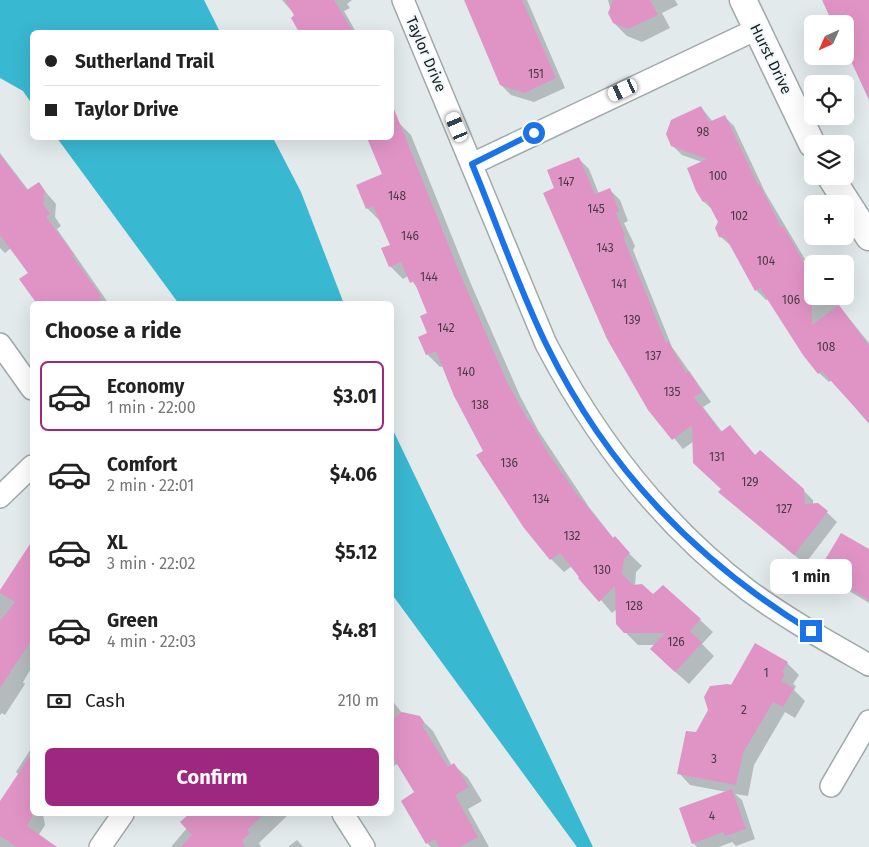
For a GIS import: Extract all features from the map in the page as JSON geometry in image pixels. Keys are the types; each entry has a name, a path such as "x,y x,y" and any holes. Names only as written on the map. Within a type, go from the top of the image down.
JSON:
{"street":[{"name":"Taylor Drive","path":"403,0 546,344 564,378 612,454 664,515 720,568 772,607 869,665"},
{"name":"Hurst Drive","path":"743,0 808,135"},
{"path":"472,164 757,29"},
{"path":"836,185 869,237"},
{"path":"0,344 30,386"},
{"path":"0,497 30,468"},
{"path":"831,786 869,721"},
{"path":"100,847 122,816"},
{"path":"344,816 364,847"}],"shaded area":[{"path":"0,0 204,0 219,30 30,30 30,101 23,91 0,78"},
{"path":"58,140 274,140 301,192 343,301 177,301"},
{"path":"394,432 593,847 577,847 394,597"}],"building":[{"path":"285,0 334,0 352,30 298,30 291,18 294,15"},
{"path":"464,0 522,0 556,78 524,93 500,85"},
{"path":"613,0 650,0 658,15 628,29 613,23 608,13"},
{"path":"822,0 869,0 869,100 853,65 854,15 829,15"},
{"path":"701,106 709,122 725,115 758,185 804,263 804,305 812,305 812,325 839,305 869,346 869,423 822,371 818,374 803,355 760,288 755,291 726,238 719,237 715,228 718,222 707,201 703,202 696,191 687,168 707,159 671,146 666,134 671,120"},
{"path":"394,109 458,269 507,382 529,422 576,493 613,538 615,536 630,553 624,559 622,574 633,585 642,584 653,594 663,585 701,619 690,631 702,643 675,672 650,649 665,633 624,633 616,624 615,586 599,602 560,553 550,560 524,528 476,455 483,451 454,396 436,351 426,355 418,337 427,333 420,316 427,313 414,281 410,283 401,262 389,267 381,248 390,245 373,206 366,209 356,185 382,174 368,140 394,140"},
{"path":"0,155 27,190 39,182 45,191 43,204 50,214 46,217 101,296 99,297 101,301 35,301 19,279 28,273 0,235"},
{"path":"579,157 595,194 610,188 619,211 616,213 625,235 624,239 666,343 668,341 686,373 689,371 702,392 694,397 721,432 730,425 755,455 760,450 804,489 805,504 818,503 828,511 794,555 718,492 721,489 693,463 692,425 672,440 648,410 607,339 543,193 554,188 547,170"},
{"path":"841,533 869,549 869,600 819,570"},
{"path":"30,544 30,642 0,688 0,621 15,602 0,593 0,590"},
{"path":"755,643 788,662 782,672 785,674 781,681 794,688 783,707 773,702 743,753 736,785 677,774 686,731 696,732 708,710 704,697 710,686 731,685"},
{"path":"402,712 420,716 424,722 423,727 448,767 454,763 469,787 455,795 478,837 460,847 439,847 435,839 426,844 401,801 414,792 394,759 394,719"},
{"path":"30,756 30,816 32,817 27,826 57,847 17,847 0,836 0,801"},
{"path":"732,789 746,829 725,836 723,832 692,844 679,808"},
{"path":"187,816 262,816 247,830 250,833 242,840 245,847 181,847 192,835 180,822"}],"route":[{"path":"534,133 472,164 546,344 564,378 612,454 639,488 664,515 720,568 750,592 811,631"}]}
